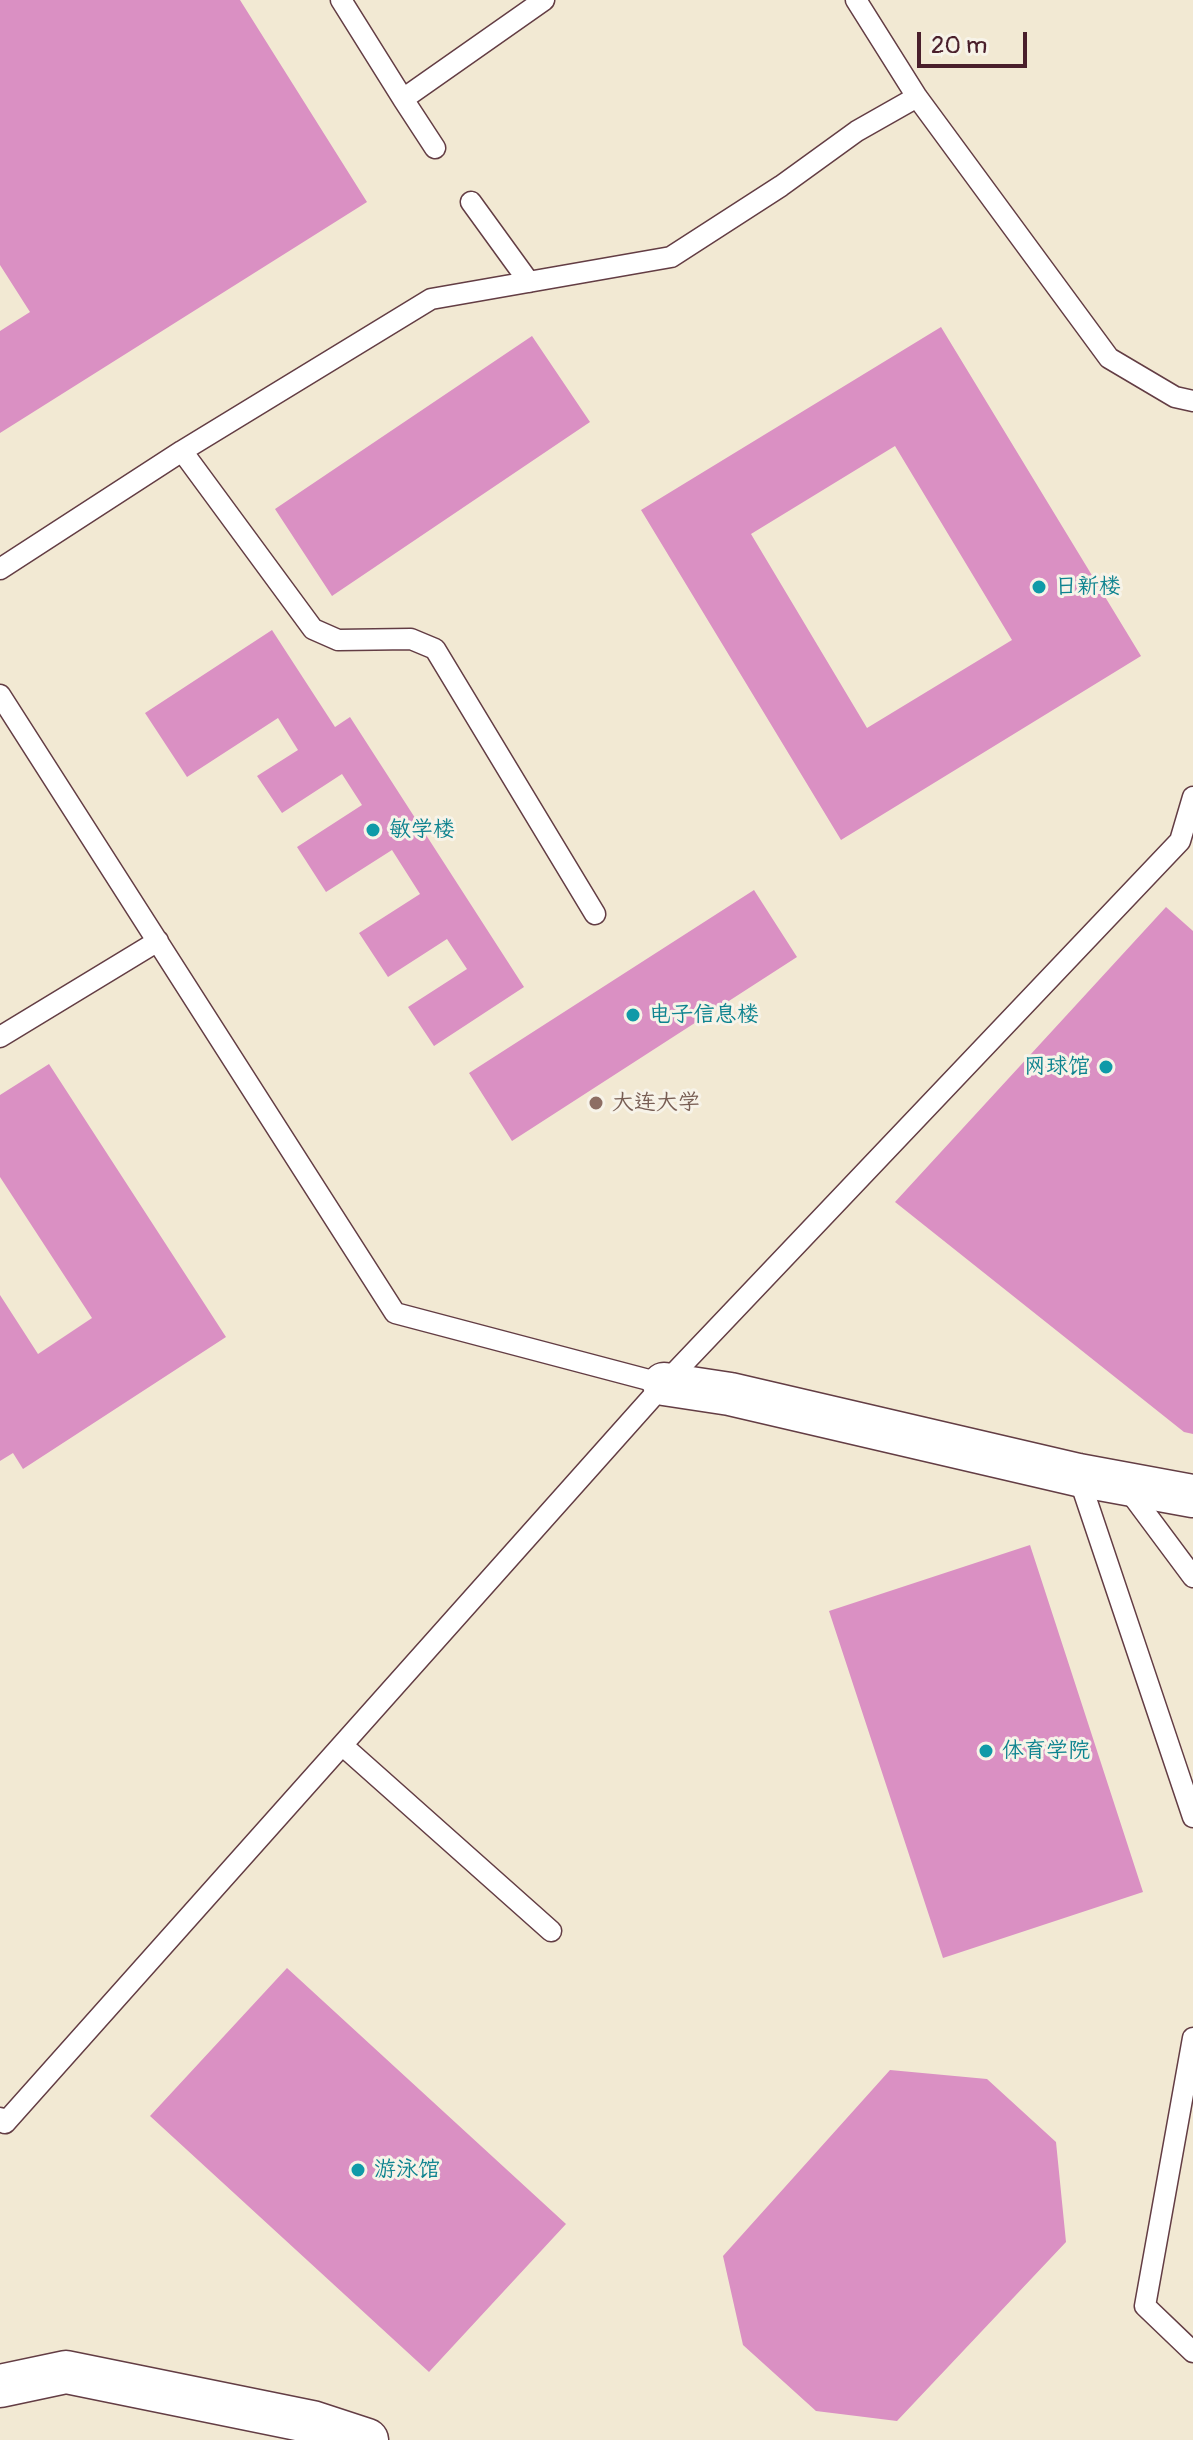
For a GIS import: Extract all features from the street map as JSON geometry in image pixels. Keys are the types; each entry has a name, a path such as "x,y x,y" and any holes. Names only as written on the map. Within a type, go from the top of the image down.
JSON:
{"street":[{"path":"664,1384 730,1394 1078,1475 1193,1496"},
{"path":"0,2386 66,2372 312,2422 367,2440"}],"lane":[{"path":"341,0 435,148"},
{"path":"403,99 544,0"},
{"path":"856,0 917,97 1109,358 1175,397 1193,401"},
{"path":"0,569 182,451 431,299 671,257 781,186 857,131 917,97"},
{"path":"471,202 529,282"},
{"path":"182,451 313,629 338,640 411,639 435,649 595,914"},
{"path":"0,695 395,1313 664,1384"},
{"path":"2,2124 664,1384 1187,847 1193,797"},
{"path":"0,1037 158,941"},
{"path":"1078,1475 1193,1817"},
{"path":"1123,1484 1193,1577"},
{"path":"342,1745 551,1931"},
{"path":"1193,2038 1145,2306 1193,2352"}],"building":[{"path":"0,0 240,0 367,202 0,433 0,331 30,312 0,265"},
{"name":"日新楼","path":"941,327 1141,656 841,840 641,510","holes":["895,446 1012,640 867,728 751,534"]},
{"path":"532,336 590,422 332,596 275,509"},
{"name":"敏学楼","path":"272,630 335,727 350,717 524,987 434,1046 408,1007 467,969 447,939 388,977 359,933 420,894 392,850 326,892 297,847 362,805 342,774 282,813 257,776 298,750 278,718 187,777 145,713"},
{"name":"电子信息楼","path":"754,890 797,957 512,1141 469,1073"},
{"name":"网球馆","path":"1166,907 1193,931 1193,1434 1184,1432 895,1202"},
{"path":"49,1064 226,1337 23,1469 13,1453 0,1461 0,1295 38,1354 92,1318 0,1177 0,1095"},
{"name":"体育学院","path":"1030,1545 1143,1892 943,1958 829,1611"},
{"name":"游泳馆","path":"287,1968 566,2224 429,2372 150,2116"},
{"path":"890,2070 987,2079 1056,2142 1066,2242 897,2421 816,2411 743,2345 723,2256"}],"place":[{"name":"日新楼","path":"1039,587"},
{"name":"敏学楼","path":"373,830"},
{"name":"电子信息楼","path":"633,1015"},
{"name":"网球馆","path":"1106,1067"},
{"name":"大连大学","path":"596,1103"},
{"name":"体育学院","path":"986,1751"},
{"name":"游泳馆","path":"358,2170"}]}
